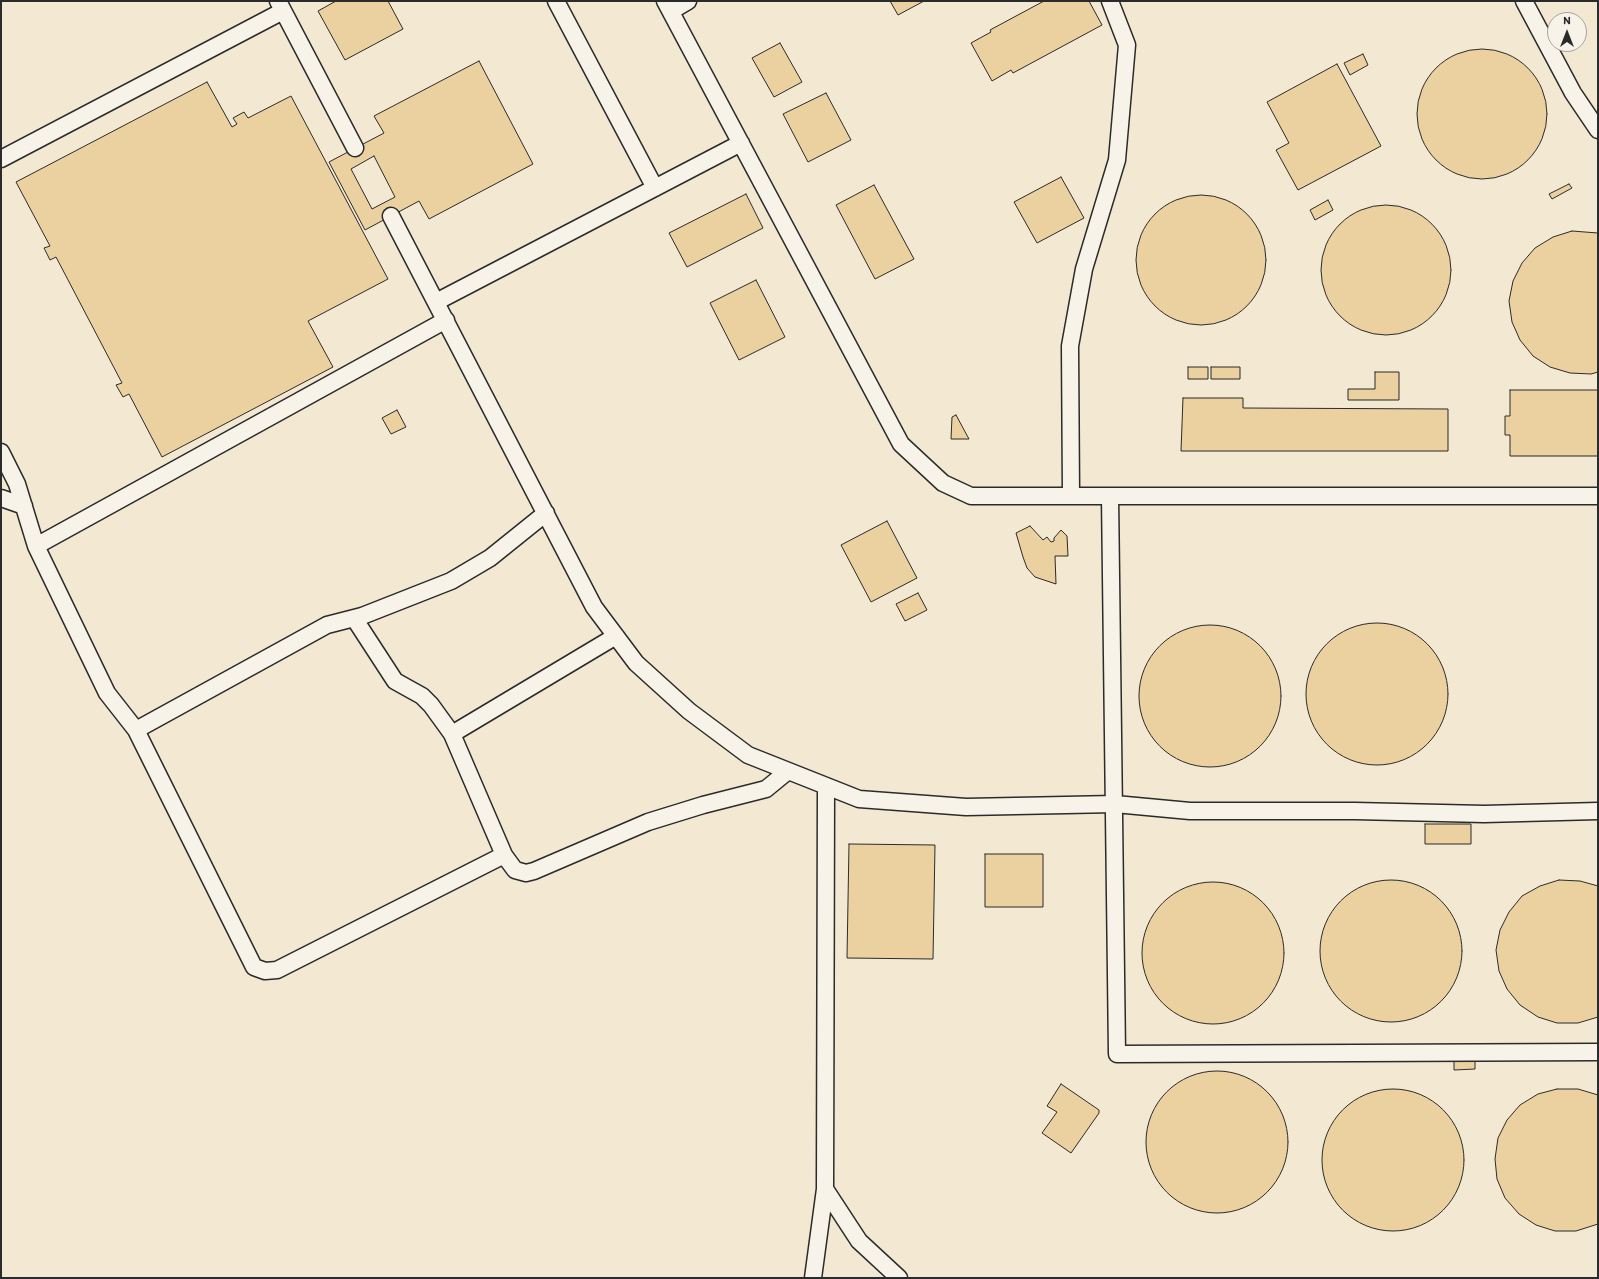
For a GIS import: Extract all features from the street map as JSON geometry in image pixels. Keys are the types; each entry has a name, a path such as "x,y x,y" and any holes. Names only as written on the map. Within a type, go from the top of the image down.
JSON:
{"lane":[{"path":"556,1 655,188"},
{"path":"688,1 668,6 901,444 944,483 971,496 1598,496"},
{"path":"1071,496 1070,346 1084,269 1117,160 1127,45 1110,1"},
{"path":"1524,1 1573,93 1598,130"},
{"path":"1,158 281,6 355,148"},
{"path":"436,302 741,143"},
{"path":"391,216 594,606 636,663 689,711 748,755 859,800 966,807 1115,804 1190,811 1355,811 1484,814 1598,811"},
{"path":"36,546 446,320"},
{"path":"1,452 17,484 36,546 107,693 136,730 254,967 265,971 277,970 504,855"},
{"path":"1110,496 1117,1054 1598,1052"},
{"path":"1,498 24,506"},
{"path":"136,730 327,625 354,618 451,580 490,558 546,513"},
{"path":"354,618 395,681 422,696 431,705 452,734 504,855 515,870 526,873 534,871 648,822 703,805 766,789 788,771"},
{"path":"452,734 616,636"},
{"path":"813,1278 826,1190 826,786"},
{"path":"826,1190 859,1240 899,1278"}],"building":[{"path":"336,1 388,1 403,29 345,60 318,11"},
{"path":"890,1 924,1 898,15"},
{"path":"1044,1 1089,1 1102,25 1013,73 1011,70 992,81 971,43 991,32 990,30"},
{"path":"780,43 802,82 774,97 752,58"},
{"path":"1482,49 1507,54 1528,68 1542,89 1547,114 1542,139 1528,160 1507,174 1482,179 1457,174 1436,160 1422,139 1417,114 1422,89 1436,68 1457,54"},
{"path":"1363,54 1368,65 1350,75 1344,63"},
{"path":"479,61 533,164 429,219 419,201 365,230 329,162 384,133 374,116","holes":["374,156 395,197 372,209 351,169"]},
{"path":"1337,64 1381,146 1298,190 1276,150 1289,143 1267,102"},
{"path":"207,82 232,127 237,124 233,118 244,112 248,118 291,96 388,279 308,321 333,367 162,457 129,394 123,397 116,385 122,383 56,257 50,260 44,248 50,246 16,182"},
{"path":"826,93 851,140 808,162 783,114"},
{"path":"1061,177 1084,218 1037,243 1014,202"},
{"path":"1569,184 1572,188 1552,199 1549,194"},
{"path":"874,185 914,259 875,279 836,205"},
{"path":"746,194 763,228 687,267 669,233"},
{"path":"1201,195 1226,200 1247,214 1261,235 1266,260 1261,285 1247,306 1226,320 1201,325 1176,320 1155,306 1141,285 1136,260 1141,235 1155,214 1176,200"},
{"path":"1328,200 1333,210 1315,220 1310,210"},
{"path":"1386,205 1411,210 1432,224 1446,245 1451,270 1446,295 1432,316 1411,330 1386,335 1361,330 1340,316 1326,295 1321,270 1326,245 1340,224 1361,210"},
{"path":"1572,231 1598,233 1598,372 1591,374 1570,373 1550,367 1533,356 1520,340 1512,322 1509,301 1513,281 1522,263 1535,248 1553,237"},
{"path":"756,280 785,337 739,360 710,303"},
{"path":"1188,367 1208,367 1208,379 1188,379"},
{"path":"1211,367 1240,367 1240,379 1211,379"},
{"path":"1375,372 1399,372 1399,400 1348,400 1348,389 1375,389"},
{"path":"1510,390 1598,390 1598,456 1510,456 1510,435 1505,435 1505,416 1510,416"},
{"path":"1183,398 1243,398 1243,408 1448,409 1448,451 1181,451"},
{"path":"397,410 406,427 391,434 382,418"},
{"path":"956,415 969,439 951,439 952,417"},
{"path":"887,521 917,578 871,602 841,545"},
{"path":"1030,526 1043,540 1047,537 1051,542 1054,541 1054,538 1061,530 1067,536 1068,556 1055,556 1056,584 1035,577 1027,568 1016,533"},
{"path":"918,593 927,610 905,621 896,604"},
{"path":"1384,623 1411,631 1428,643 1443,667 1447,680 1447,708 1443,721 1428,745 1404,760 1391,764 1370,765 1343,757 1326,745 1311,721 1307,708 1306,687 1314,660 1326,643 1350,628 1363,624"},
{"path":"1217,625 1244,633 1261,645 1276,669 1280,682 1280,710 1276,723 1261,747 1237,762 1224,766 1203,767 1176,759 1159,747 1144,723 1140,710 1139,689 1147,662 1159,645 1183,630 1196,626"},
{"path":"1425,824 1471,824 1471,844 1425,844"},
{"path":"849,844 935,845 933,959 847,958"},
{"path":"985,854 1043,854 1043,907 985,907"},
{"path":"1398,880 1425,888 1442,900 1457,924 1461,937 1461,965 1457,978 1442,1002 1418,1017 1405,1021 1384,1022 1357,1014 1340,1002 1325,978 1321,965 1320,944 1328,917 1340,900 1364,885 1377,881"},
{"path":"1559,880 1580,881 1598,886 1598,1017 1578,1023 1557,1023 1538,1017 1520,1005 1507,989 1499,971 1496,950 1500,930 1509,912 1522,896 1540,886"},
{"path":"1220,882 1247,890 1264,902 1279,926 1283,939 1283,967 1279,980 1264,1004 1240,1019 1227,1023 1206,1024 1179,1016 1162,1004 1147,980 1143,967 1142,946 1150,919 1162,902 1186,887 1199,883"},
{"path":"1454,1059 1475,1059 1475,1069 1454,1070"},
{"path":"1224,1071 1251,1079 1268,1091 1283,1115 1287,1128 1287,1156 1283,1169 1268,1193 1244,1208 1231,1212 1210,1213 1183,1205 1166,1193 1151,1169 1147,1156 1146,1135 1154,1108 1166,1091 1190,1076 1203,1072"},
{"path":"1061,1084 1099,1110 1099,1113 1071,1153 1042,1133 1057,1112 1047,1106"},
{"path":"1400,1089 1427,1097 1444,1109 1459,1133 1463,1146 1463,1174 1459,1187 1444,1211 1420,1226 1407,1230 1386,1231 1359,1223 1342,1211 1327,1187 1323,1174 1322,1153 1330,1126 1342,1109 1366,1094 1379,1090"},
{"path":"1557,1089 1578,1089 1598,1095 1598,1224 1576,1231 1555,1231 1536,1225 1519,1214 1505,1198 1497,1179 1495,1159 1498,1138 1507,1120 1520,1105 1538,1094"}]}
